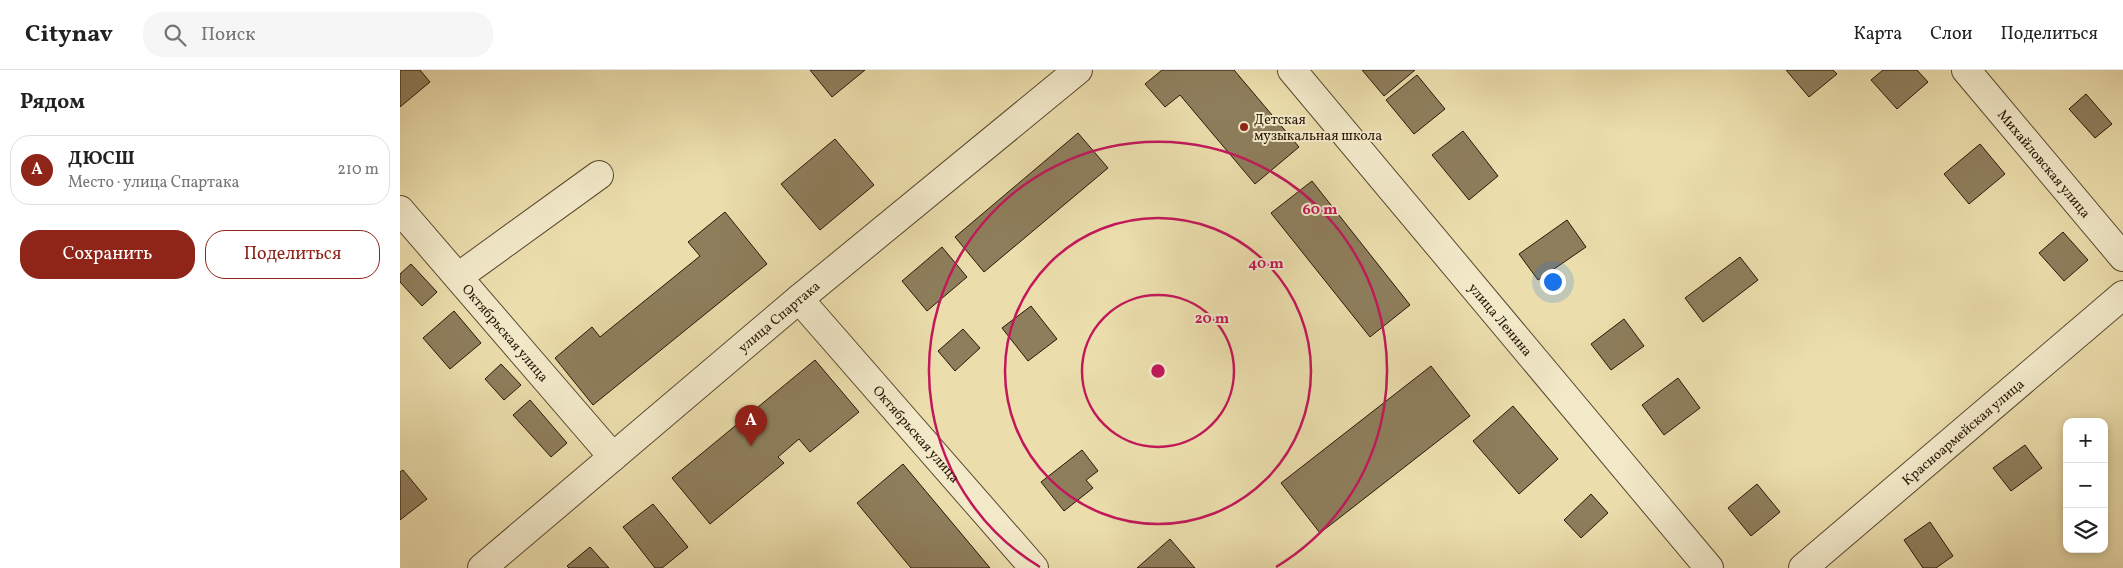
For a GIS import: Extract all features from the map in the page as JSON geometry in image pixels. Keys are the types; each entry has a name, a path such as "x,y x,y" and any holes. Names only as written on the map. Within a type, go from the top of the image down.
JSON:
{"street":[{"name":"улица Спартака","path":"482,568 798,299 1078,70"},
{"name":"улица Ленина","path":"1292,70 1709,568"},
{"name":"Михайловская улица","path":"1966,70 2123,258"},
{"path":"458,278 599,175"},
{"name":"Октябрьская улица","path":"400,210 613,457"},
{"name":"Красноармейская улица","path":"1804,568 2123,295"},
{"name":"Октябрьская улица","path":"798,299 1034,568"}],"building":[{"path":"400,70 420,70 430,82 400,107"},
{"path":"810,70 865,70 832,97"},
{"name":"Детская музыкальная школа","path":"1162,70 1234,70 1299,147 1255,184 1180,95 1165,107 1145,84"},
{"path":"1362,70 1415,70 1384,96"},
{"path":"1786,70 1833,70 1837,74 1809,97"},
{"path":"1883,70 1917,70 1928,82 1897,109 1871,80"},
{"path":"1417,75 1445,109 1414,134 1386,100"},
{"path":"2086,94 2112,124 2095,138 2069,109"},
{"path":"1463,131 1498,176 1469,200 1432,155"},
{"path":"1078,133 1108,168 984,272 955,237"},
{"path":"835,139 874,185 820,230 781,184"},
{"path":"1980,144 2005,174 1969,204 1944,174"},
{"path":"1312,181 1410,305 1370,337 1271,213"},
{"path":"725,212 767,264 593,405 555,358 592,327 600,337 700,256 688,242"},
{"path":"1567,220 1586,247 1538,280 1519,254"},
{"path":"2063,232 2088,260 2064,281 2039,253"},
{"path":"942,247 967,277 927,311 902,281"},
{"path":"1740,257 1758,280 1703,322 1685,298"},
{"path":"411,264 437,292 422,306 400,282 400,274"},
{"path":"1031,306 1057,339 1028,361 1002,328"},
{"path":"454,311 481,343 450,369 423,338"},
{"path":"1624,319 1644,346 1611,370 1591,344"},
{"path":"963,329 980,348 955,371 938,351"},
{"path":"815,360 859,412 810,452 799,439 778,457 784,463 710,524 672,478"},
{"path":"501,364 521,385 504,400 485,379"},
{"path":"1431,366 1470,416 1320,533 1281,483"},
{"path":"1678,378 1700,408 1664,435 1642,405"},
{"path":"530,400 567,443 551,457 513,415"},
{"path":"1513,406 1558,459 1519,494 1473,441"},
{"path":"2025,445 2042,468 2011,491 1993,468"},
{"path":"1082,450 1098,471 1086,480 1093,488 1064,511 1041,482"},
{"path":"903,464 990,568 911,568 857,503"},
{"path":"403,470 427,499 400,520 400,472"},
{"path":"1757,484 1780,512 1751,536 1728,508"},
{"path":"1591,494 1608,513 1581,538 1564,520"},
{"path":"653,504 688,547 662,568 655,568 623,527"},
{"path":"1930,522 1953,556 1936,568 1923,568 1904,540"},
{"path":"1170,539 1195,568 1137,568"},
{"path":"590,547 609,568 569,568 567,566"}],"place":[{"name":"Детская музыкальная школа","path":"1244,127"},
{"name":"ДЮСШ","path":"751,446"}]}
